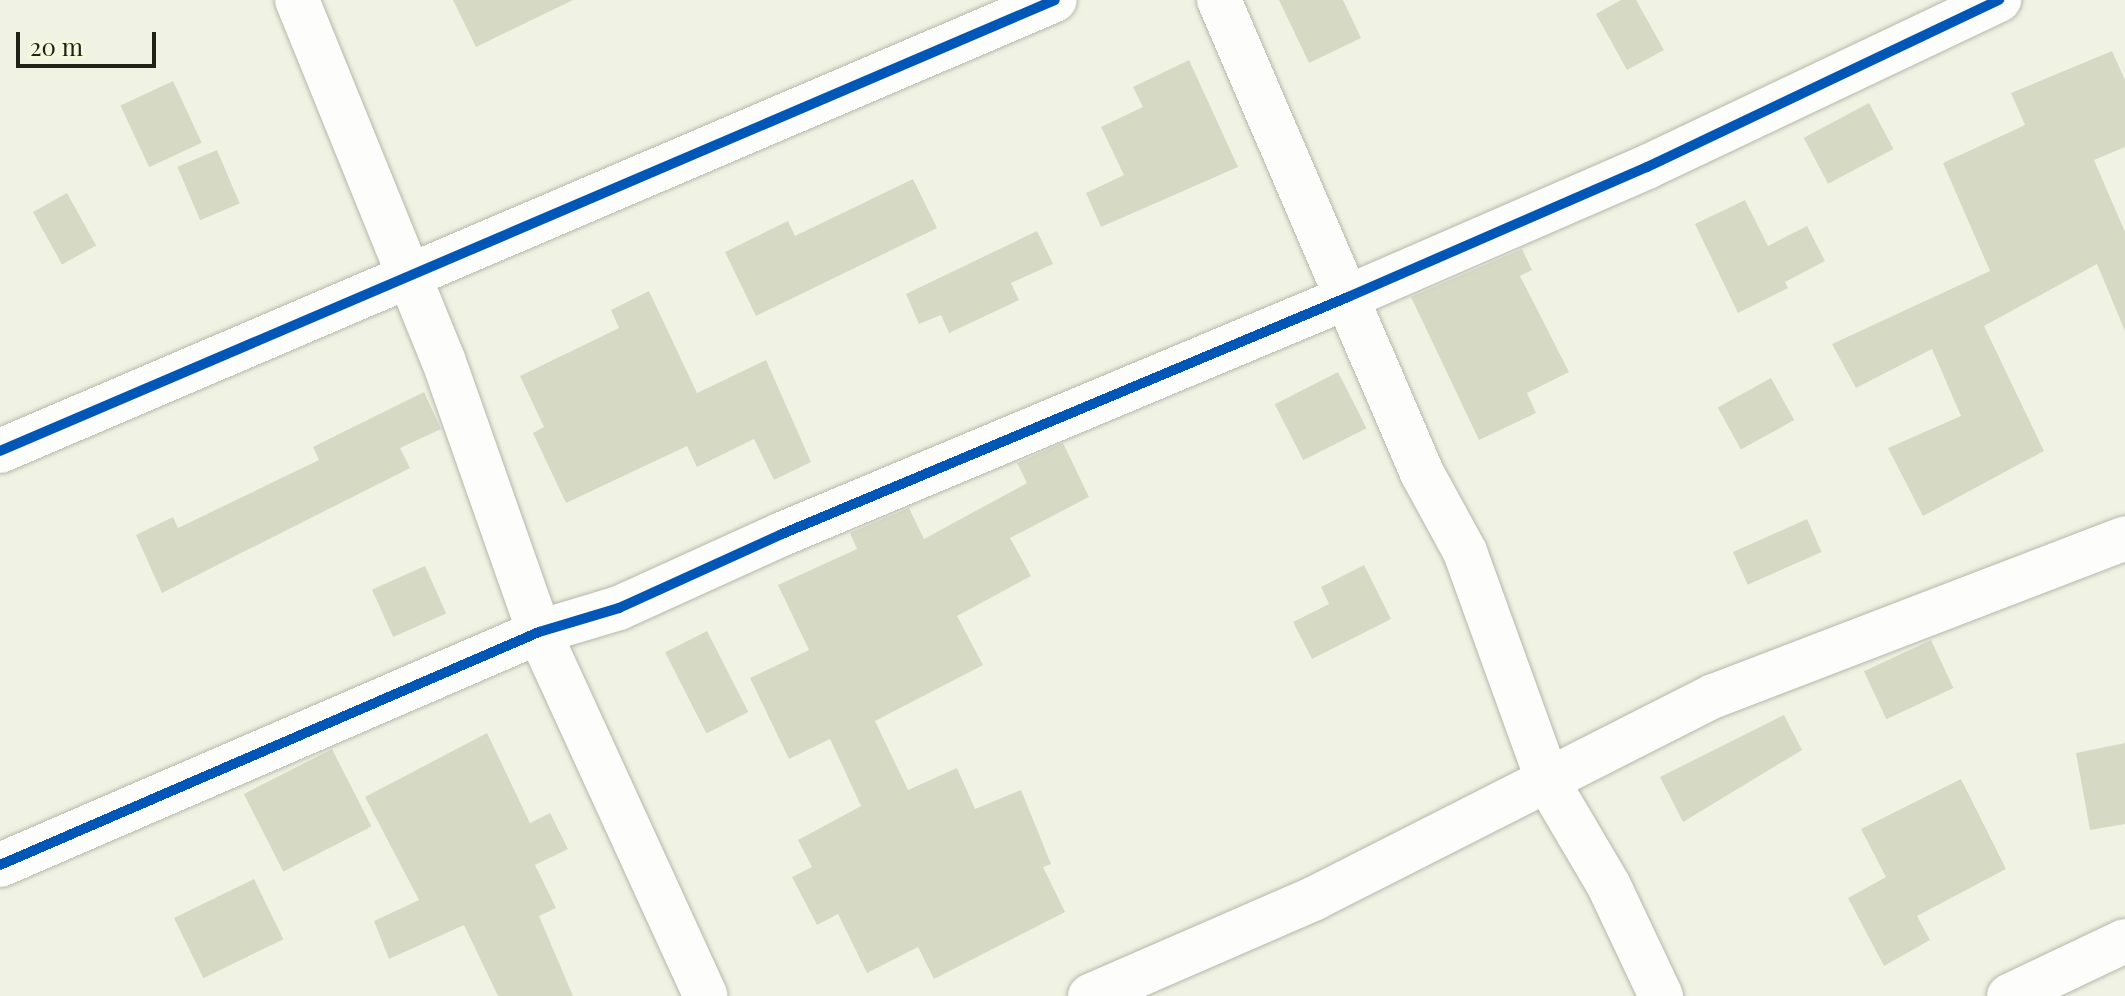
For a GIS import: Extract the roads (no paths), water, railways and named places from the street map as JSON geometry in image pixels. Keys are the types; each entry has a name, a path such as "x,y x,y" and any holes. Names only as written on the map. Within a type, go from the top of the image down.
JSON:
{"street":[{"path":"297,0 410,275 539,632 706,996"},
{"path":"0,451 1055,0"},
{"path":"1219,0 1422,473 1465,552 1549,784 1609,886 1661,996"},
{"path":"0,865 539,632 619,608 782,534 1348,297 1647,167 1999,0"},
{"path":"1090,996 1315,898 1549,784 1714,696 2125,538"},
{"path":"2009,996 2125,941"}]}
